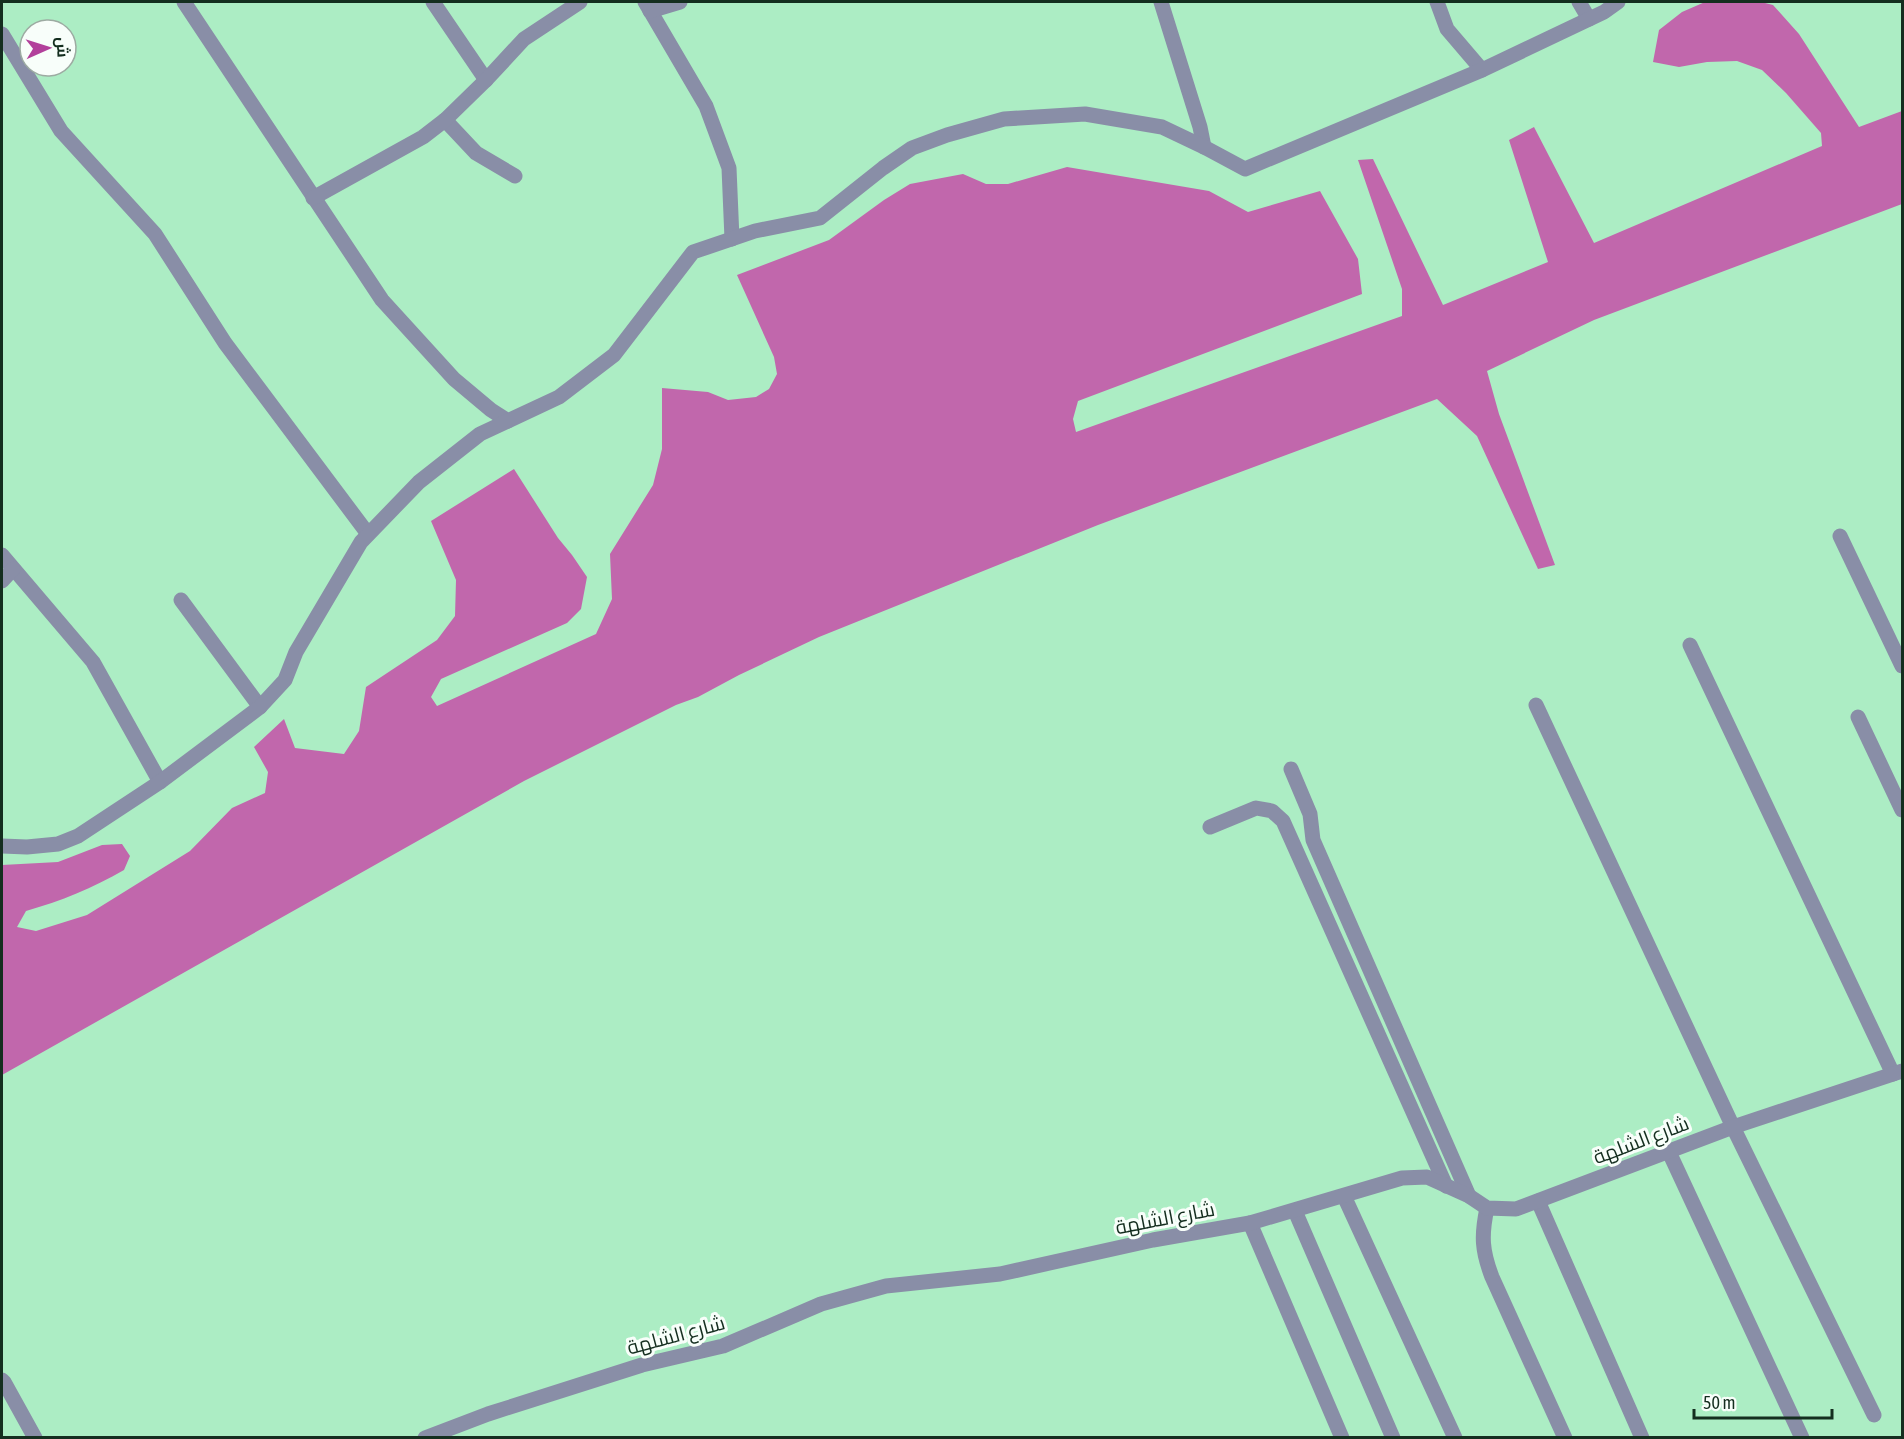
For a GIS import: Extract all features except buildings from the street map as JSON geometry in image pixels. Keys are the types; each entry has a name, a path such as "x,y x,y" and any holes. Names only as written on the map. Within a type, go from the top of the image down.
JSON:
{"street":[{"path":"184,2 382,300 454,379 490,410 508,421"},
{"path":"433,2 486,80"},
{"path":"313,198 423,137 445,120 524,39 580,2"},
{"path":"680,2 647,6 706,106 729,168 732,239"},
{"path":"1161,2 1200,127 1204,147"},
{"path":"1437,2 1447,29 1482,70"},
{"path":"1580,2 1589,19"},
{"path":"2,846 27,847 58,844 78,836 160,782 260,707 285,680 296,652 361,542 368,534 419,482 480,434 559,398 614,356 693,252 755,231 820,218 912,148 947,135 1004,119 1084,114 1162,127 1245,170 1482,70 1604,12 1618,2"},
{"path":"2,34 61,131 154,234 225,343 368,534"},
{"path":"445,120 476,153 516,176"},
{"path":"1840,536 1902,666"},
{"path":"2,555 93,662 160,782"},
{"path":"2,581 13,569"},
{"path":"181,600 260,707"},
{"path":"1690,645 1898,1073"},
{"path":"1536,705 1733,1127 1874,1415"},
{"path":"1858,717 1902,810"},
{"path":"1291,769 1310,814 1313,840 1469,1196"},
{"path":"1210,827 1256,808 1272,811 1283,821 1446,1185"},
{"name":"شارع الشلهة","path":"425,1437 488,1414 642,1365 723,1346 821,1304 886,1286 1000,1274 1153,1240 1250,1223 1402,1178 1427,1177 1469,1196 1487,1208 1516,1209 1733,1127 1898,1073"},
{"path":"1669,1152 1802,1437"},
{"path":"1344,1196 1455,1437"},
{"path":"1538,1201 1642,1437"},
{"path":"1487,1208 1482,1242 1485,1258 1565,1437"},
{"path":"1295,1211 1392,1437"},
{"path":"1250,1223 1342,1437"},
{"path":"2,1380 35,1437"}],"shaded area":[{"path":"1705,2 1761,2 1773,5 1799,34 1859,127 1902,111 1902,204 1594,320 1487,371 1499,414 1555,565 1538,569 1477,436 1437,399 1098,525 819,637 524,781 2,1075 2,865 58,862 102,845 122,844 130,856 124,870 76,894 26,911 17,927 36,931 87,915 190,851 232,808 265,793 268,772 254,747 284,719 295,748 344,754 359,731 366,687 437,640 455,616 456,580 431,521 514,469 558,538 587,577 581,609 567,623 441,679 431,697 437,706 596,634 612,599 610,554 653,485 662,449 662,388 708,392 728,400 756,397 769,389 777,374 774,357 737,275 829,240 910,184 963,174 986,184 1008,184 1067,167 1209,191 1248,212 1320,191 1358,259 1362,294 1078,401 1073,419 1076,432 1402,316 1402,289 1358,160 1373,159 1443,305 1548,262 1509,140 1534,127 1594,243 1822,146 1821,133 1762,70 1737,61 1707,62 1679,67 1653,62 1659,30 1682,12"}]}
